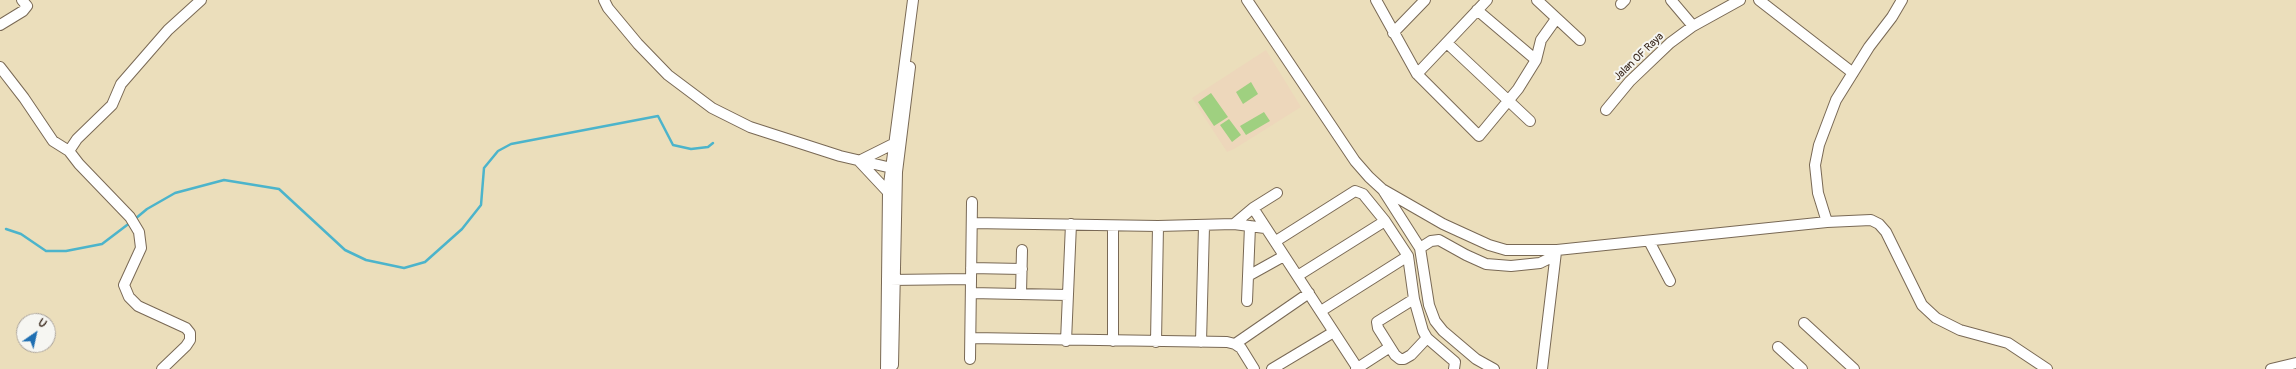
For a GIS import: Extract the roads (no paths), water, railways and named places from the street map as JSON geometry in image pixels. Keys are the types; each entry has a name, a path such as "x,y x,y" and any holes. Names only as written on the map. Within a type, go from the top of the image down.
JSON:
{"street":[{"path":"0,25 23,11 27,6 22,0"},
{"path":"69,151 77,139 112,105 121,84 168,30 201,0"},
{"path":"604,0 608,8 638,44 668,75 712,108 750,127 859,161 894,169"},
{"path":"886,369 891,280 894,169 893,144 913,0"},
{"path":"893,369 888,192 894,169 919,0"},
{"path":"1247,0 1354,162 1382,189 1420,248 1429,305 1436,321 1443,331 1476,359 1494,369"},
{"path":"1376,0 1417,74 1479,136 1509,100 1536,60 1541,40 1556,19"},
{"path":"1393,33 1425,0"},
{"path":"1417,74 1487,0"},
{"path":"1537,0 1580,40"},
{"path":"1671,0 1693,26"},
{"name":"Jalan OF Raya","path":"1606,110 1630,81 1670,43 1693,26 1740,0"},
{"path":"1759,0 1853,73"},
{"path":"1827,222 1818,193 1816,159 1828,119 1836,100 1902,0"},
{"path":"1477,10 1536,60"},
{"path":"1447,43 1530,121"},
{"path":"0,67 24,98 53,141 69,151 78,164 132,220 142,241 124,285 129,297 138,306 186,328 190,333 190,340 186,346 162,369"},
{"path":"859,161 893,144"},
{"path":"859,161 888,192"},
{"path":"1382,189 1443,224 1489,245 1506,250 1555,253 1649,241 1827,222 1871,220 1879,224 1892,242 1922,305 1936,318 1960,330 2008,343 2047,369"},
{"path":"1276,241 1355,191 1368,199 1385,221 1408,256 1414,299 1423,331 1427,338 1455,362 1454,369"},
{"path":"1234,224 1253,208 1277,193"},
{"path":"970,359 972,202"},
{"path":"1253,208 1264,228 1276,241 1284,256 1299,275 1332,333 1357,369 1390,347"},
{"path":"1299,275 1385,221"},
{"path":"972,222 1113,226 1204,226 1234,224 1264,228"},
{"path":"1066,341 1071,224"},
{"path":"1113,226 1113,341"},
{"path":"1156,342 1158,226"},
{"path":"1201,342 1204,226"},
{"path":"1248,301 1250,226"},
{"path":"1420,248 1431,241 1440,240 1466,255 1486,264 1511,266 1540,263 1555,253"},
{"path":"1649,241 1670,281"},
{"path":"1021,293 1022,250"},
{"path":"1542,369 1555,253"},
{"path":"1248,276 1284,256"},
{"path":"1320,311 1408,256"},
{"path":"971,268 1022,269"},
{"path":"891,280 971,279"},
{"path":"971,293 1068,295"},
{"path":"1235,344 1309,293"},
{"path":"1414,299 1377,322 1378,328 1395,355 1404,359 1427,338"},
{"path":"1804,323 1854,369"},
{"path":"1272,369 1332,333"},
{"path":"971,338 1066,341 1201,342 1235,344 1242,348 1254,369"},
{"path":"1778,347 1802,369"},
{"path":"2271,369 2296,363"}],"waterway":[{"path":"135,219 147,209 175,193 224,180 279,189 345,250 366,260 404,268 425,262 462,229 481,205 484,168 498,151 511,144 658,116 673,145 691,149 708,147 713,143"},
{"path":"6,229 21,234 46,251 66,251 102,244 131,222"}]}
